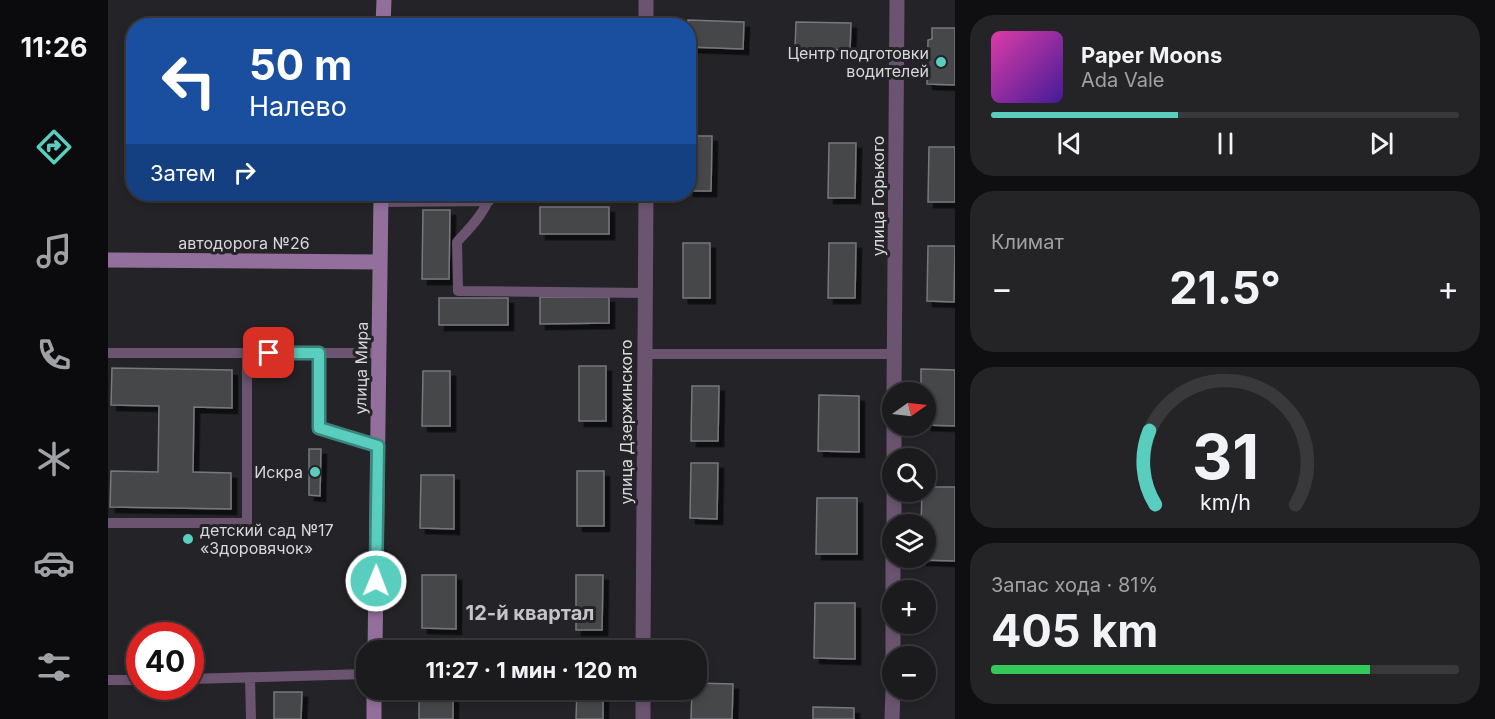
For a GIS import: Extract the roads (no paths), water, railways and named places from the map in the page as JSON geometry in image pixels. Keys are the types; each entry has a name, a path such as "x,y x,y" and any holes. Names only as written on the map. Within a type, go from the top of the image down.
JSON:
{"street":[{"path":"383,18 384,0"},
{"path":"646,0 646,18"},
{"name":"улица Горького","path":"894,382 897,0"},
{"name":"улица Мира","path":"375,640 381,201"},
{"name":"улица Дзержинского","path":"643,640 646,201"},
{"name":"автодорога №26","path":"108,260 380,262"},
{"path":"374,700 374,719"},
{"path":"643,700 643,719"},
{"path":"892,719 893,700"}],"lane":[{"path":"486,201 457,242 458,291 645,293"},
{"path":"108,353 379,353"},
{"path":"319,353 319,428 378,446"},
{"path":"108,523 247,524 248,354"},
{"path":"645,354 895,354"},
{"path":"204,679 356,674"},
{"path":"250,678 251,719"},
{"path":"108,680 126,680"}],"place":[{"name":"Центр подготовки водителей","path":"941,62"},
{"name":"Искра","path":"315,472"},
{"name":"детский сад №17 «Здоровячок»","path":"188,539"}],"district":[{"name":"12-й квартал","path":"530,613"}]}
